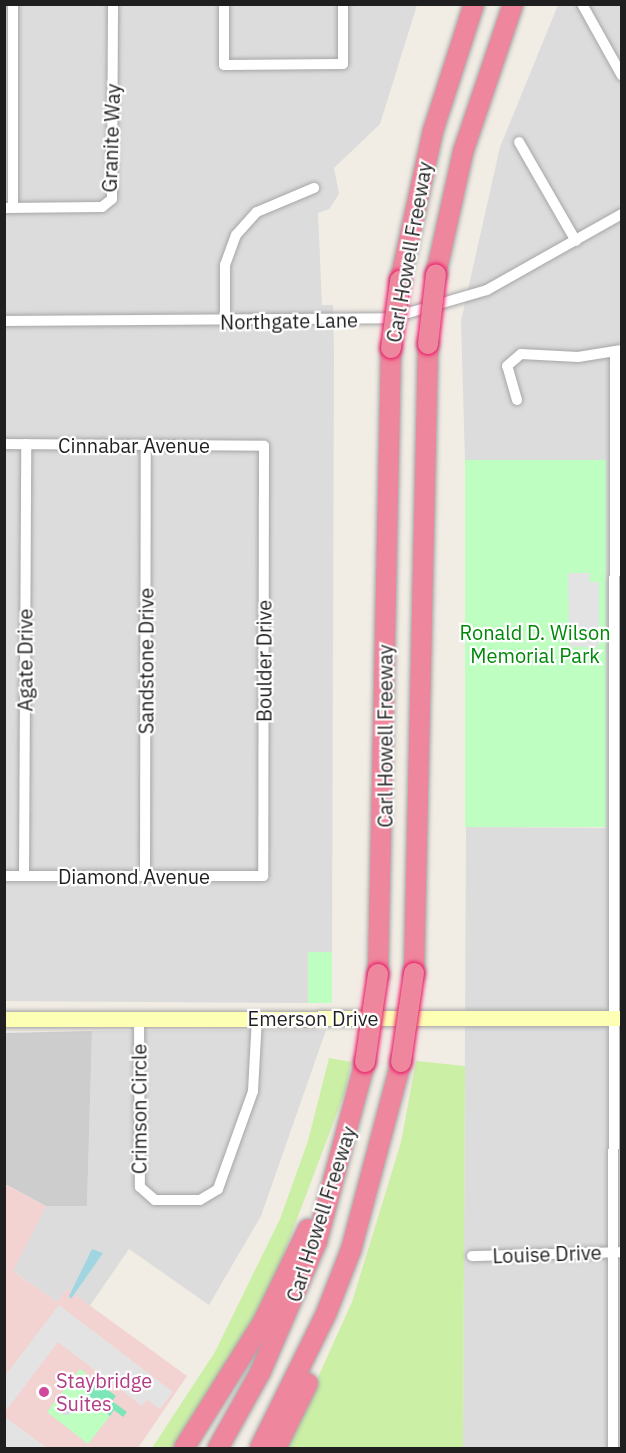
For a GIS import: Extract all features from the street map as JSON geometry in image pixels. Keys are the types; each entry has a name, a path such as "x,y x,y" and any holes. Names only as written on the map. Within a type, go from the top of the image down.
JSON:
{"highway":[{"name":"Carl Howell Freeway","path":"218,1449 291,1308 335,1183 365,1062 378,974 391,348 400,281 433,131 474,4"},
{"name":"Carl Howell Freeway","path":"260,1449 326,1314 374,1178 401,1062 414,973 428,344 436,274 466,143 513,4"},
{"path":"184,1449 280,1288 357,1098"},
{"path":"276,1449 340,1305 374,1178"}],"street":[{"path":"9,208 13,4"},
{"name":"Granite Way","path":"9,208 102,207 112,199 113,4"},
{"path":"224,4 224,65 343,64 343,4"},
{"path":"582,4 621,76"},
{"path":"519,142 576,241"},
{"path":"225,322 225,265 240,229 257,212 314,188"},
{"name":"Northgate Lane","path":"4,321 343,321 426,311 487,290 621,214"},
{"path":"517,400 507,366 521,354 578,357 618,350 617,1252 613,1449"},
{"name":"Cinnabar Avenue","path":"4,444 264,446"},
{"name":"Agate Drive","path":"24,876 26,444"},
{"name":"Sandstone Drive","path":"145,876 146,446"},
{"name":"Boulder Drive","path":"263,876 264,446"},
{"name":"Diamond Avenue","path":"4,876 263,876"},
{"name":"Crimson Circle","path":"139,1018 140,1187 155,1200 200,1200 218,1189 253,1090 257,1018"},
{"name":"Emerson Drive","path":"4,1019 618,1018"},
{"name":"Louise Drive","path":"472,1256 617,1252"}],"shaded area":[{"path":"5,5 417,5 380,124 334,168 339,194 329,209 318,213 322,305 333,305 334,351 332,952 308,952 308,1003 5,1001"},
{"path":"558,5 621,5 621,1448 463,1448 466,827 606,828 606,461 465,460 461,321 500,147"},
{"path":"568,573 590,573 590,582 599,582 599,647 569,647"},
{"path":"326,1030 261,1216 209,1305 129,1249 89,1307 67,1289 57,1302 12,1270 46,1206 87,1205 92,1031"},
{"path":"92,1031 87,1206 46,1206 5,1184 5,1033"},
{"path":"4,1184 46,1206 13,1271 57,1302 67,1289 187,1376 138,1448 5,1448"},
{"path":"59,1305 173,1392 160,1409 147,1400 142,1406 58,1342 5,1412 5,1376"},
{"path":"63,1401 69,1401 73,1408 69,1415 63,1415 59,1411 59,1405"},
{"path":"5,1417 47,1448 5,1448"}],"green space":[{"name":"Ronald D. Wilson Memorial Park","path":"465,460 606,460 606,827 465,827"},
{"path":"308,952 332,952 332,1003 308,1003"},
{"path":"329,1058 351,1062 345,1092 275,1277 238,1347 172,1448 152,1448 215,1352 280,1219 308,1141"},
{"path":"416,1061 465,1066 463,1448 286,1448 352,1302 401,1142"},
{"path":"80,1369 94,1380 86,1398 110,1416 88,1444 47,1412"},
{"path":"94,1380 116,1396 112,1401 127,1412 123,1417 114,1410 110,1416 86,1398"}],"water":[{"path":"92,1249 103,1253 71,1299 69,1296"}],"place":[{"name":"Staybridge Suites","path":"44,1392"}]}
